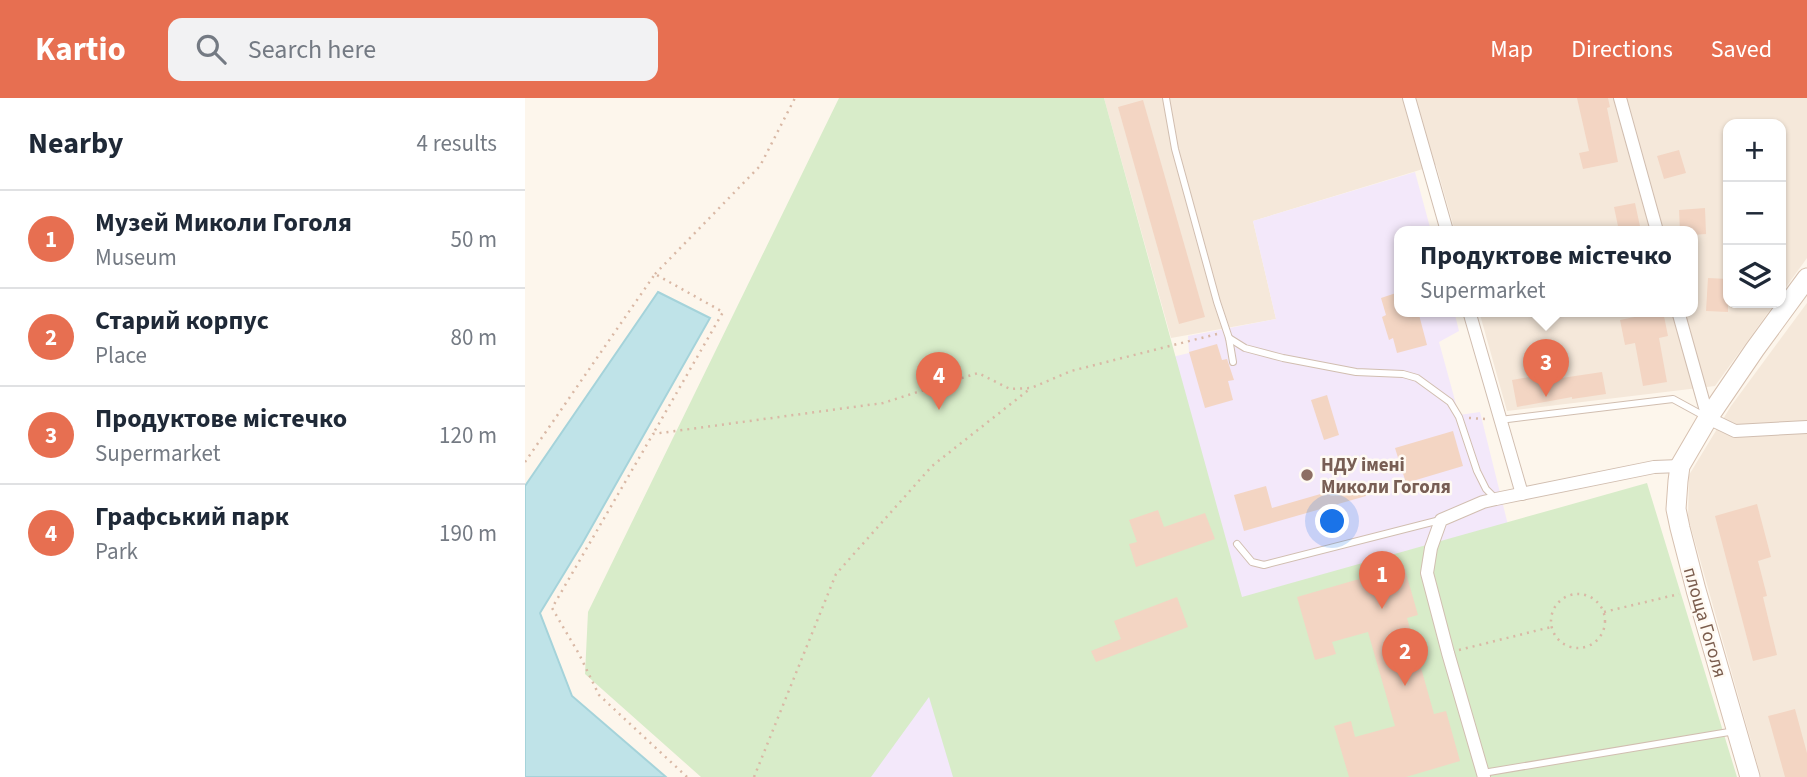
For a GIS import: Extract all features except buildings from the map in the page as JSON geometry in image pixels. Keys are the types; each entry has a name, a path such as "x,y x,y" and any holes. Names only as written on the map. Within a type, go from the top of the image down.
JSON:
{"street":[{"path":"1409,98 1446,226"},
{"path":"1620,98 1656,226"},
{"path":"1483,775 1427,573 1431,548 1441,520 1496,499 1654,467 1680,466 1707,418 1807,278"},
{"path":"1471,317 1522,494"},
{"path":"1680,317 1707,418"},
{"path":"1707,418 1735,430 1807,427"},
{"name":"площа Гоголя","path":"1680,466 1676,509 1696,590 1750,777"}],"lane":[{"path":"1166,98 1175,149 1228,335 1233,362"},
{"path":"1228,335 1245,348 1283,358 1356,372 1403,374 1417,378 1450,402 1459,417 1477,471 1486,489 1496,499"},
{"path":"1500,420 1673,399 1707,418"},
{"path":"1237,544 1252,562 1264,565 1441,520"},
{"path":"1483,775 1737,730"}],"path":[{"path":"525,462 655,274 760,166 795,98"},
{"path":"655,274 723,312 552,608 599,695 687,777"},
{"path":"754,777 836,575 932,466 1031,388 1071,371 1228,335"},
{"path":"653,434 883,403 978,373 1010,389 1031,388"},
{"path":"1459,417 1500,420"},
{"path":"1604,612 1696,590"},
{"path":"1570,594 1587,595 1600,605 1604,612 1603,632 1590,646 1570,648 1555,636 1551,627 1550,619 1556,604 1570,594"},
{"path":"1448,653 1551,627"}],"shaded area":[{"path":"1104,98 1807,98 1807,258 1786,287 1786,119 1723,119 1723,308 1771,308 1715,386 1507,411 1481,317 1698,317 1698,226 1454,226 1436,165 1253,221 1276,319 1171,338"},
{"name":"НДУ імені Миколи Гоголя","path":"1415,172 1430,226 1394,226 1394,317 1456,317 1459,331 1439,342 1459,415 1480,412 1507,521 1572,744 1713,777 759,777 1134,366 1189,353 1188,336 1276,319 1253,221"},
{"path":"1807,303 1807,777 1761,777 1688,517 1689,475 1731,406"}],"green space":[{"path":"839,98 1104,98 1242,597 1647,483 1737,777 953,777 929,697 871,777 701,777 585,674 588,612"}],"water":[{"path":"658,292 710,318 540,613 572,696 666,777 525,777 525,486"}],"place":[{"name":"Продуктове містечко","path":"1546,397"},
{"name":"Графський парк","path":"939,410"},
{"name":"НДУ імені Миколи Гоголя","path":"1307,475"},
{"name":"Музей Миколи Гоголя","path":"1382,609"},
{"name":"Старий корпус","path":"1405,686"}]}
